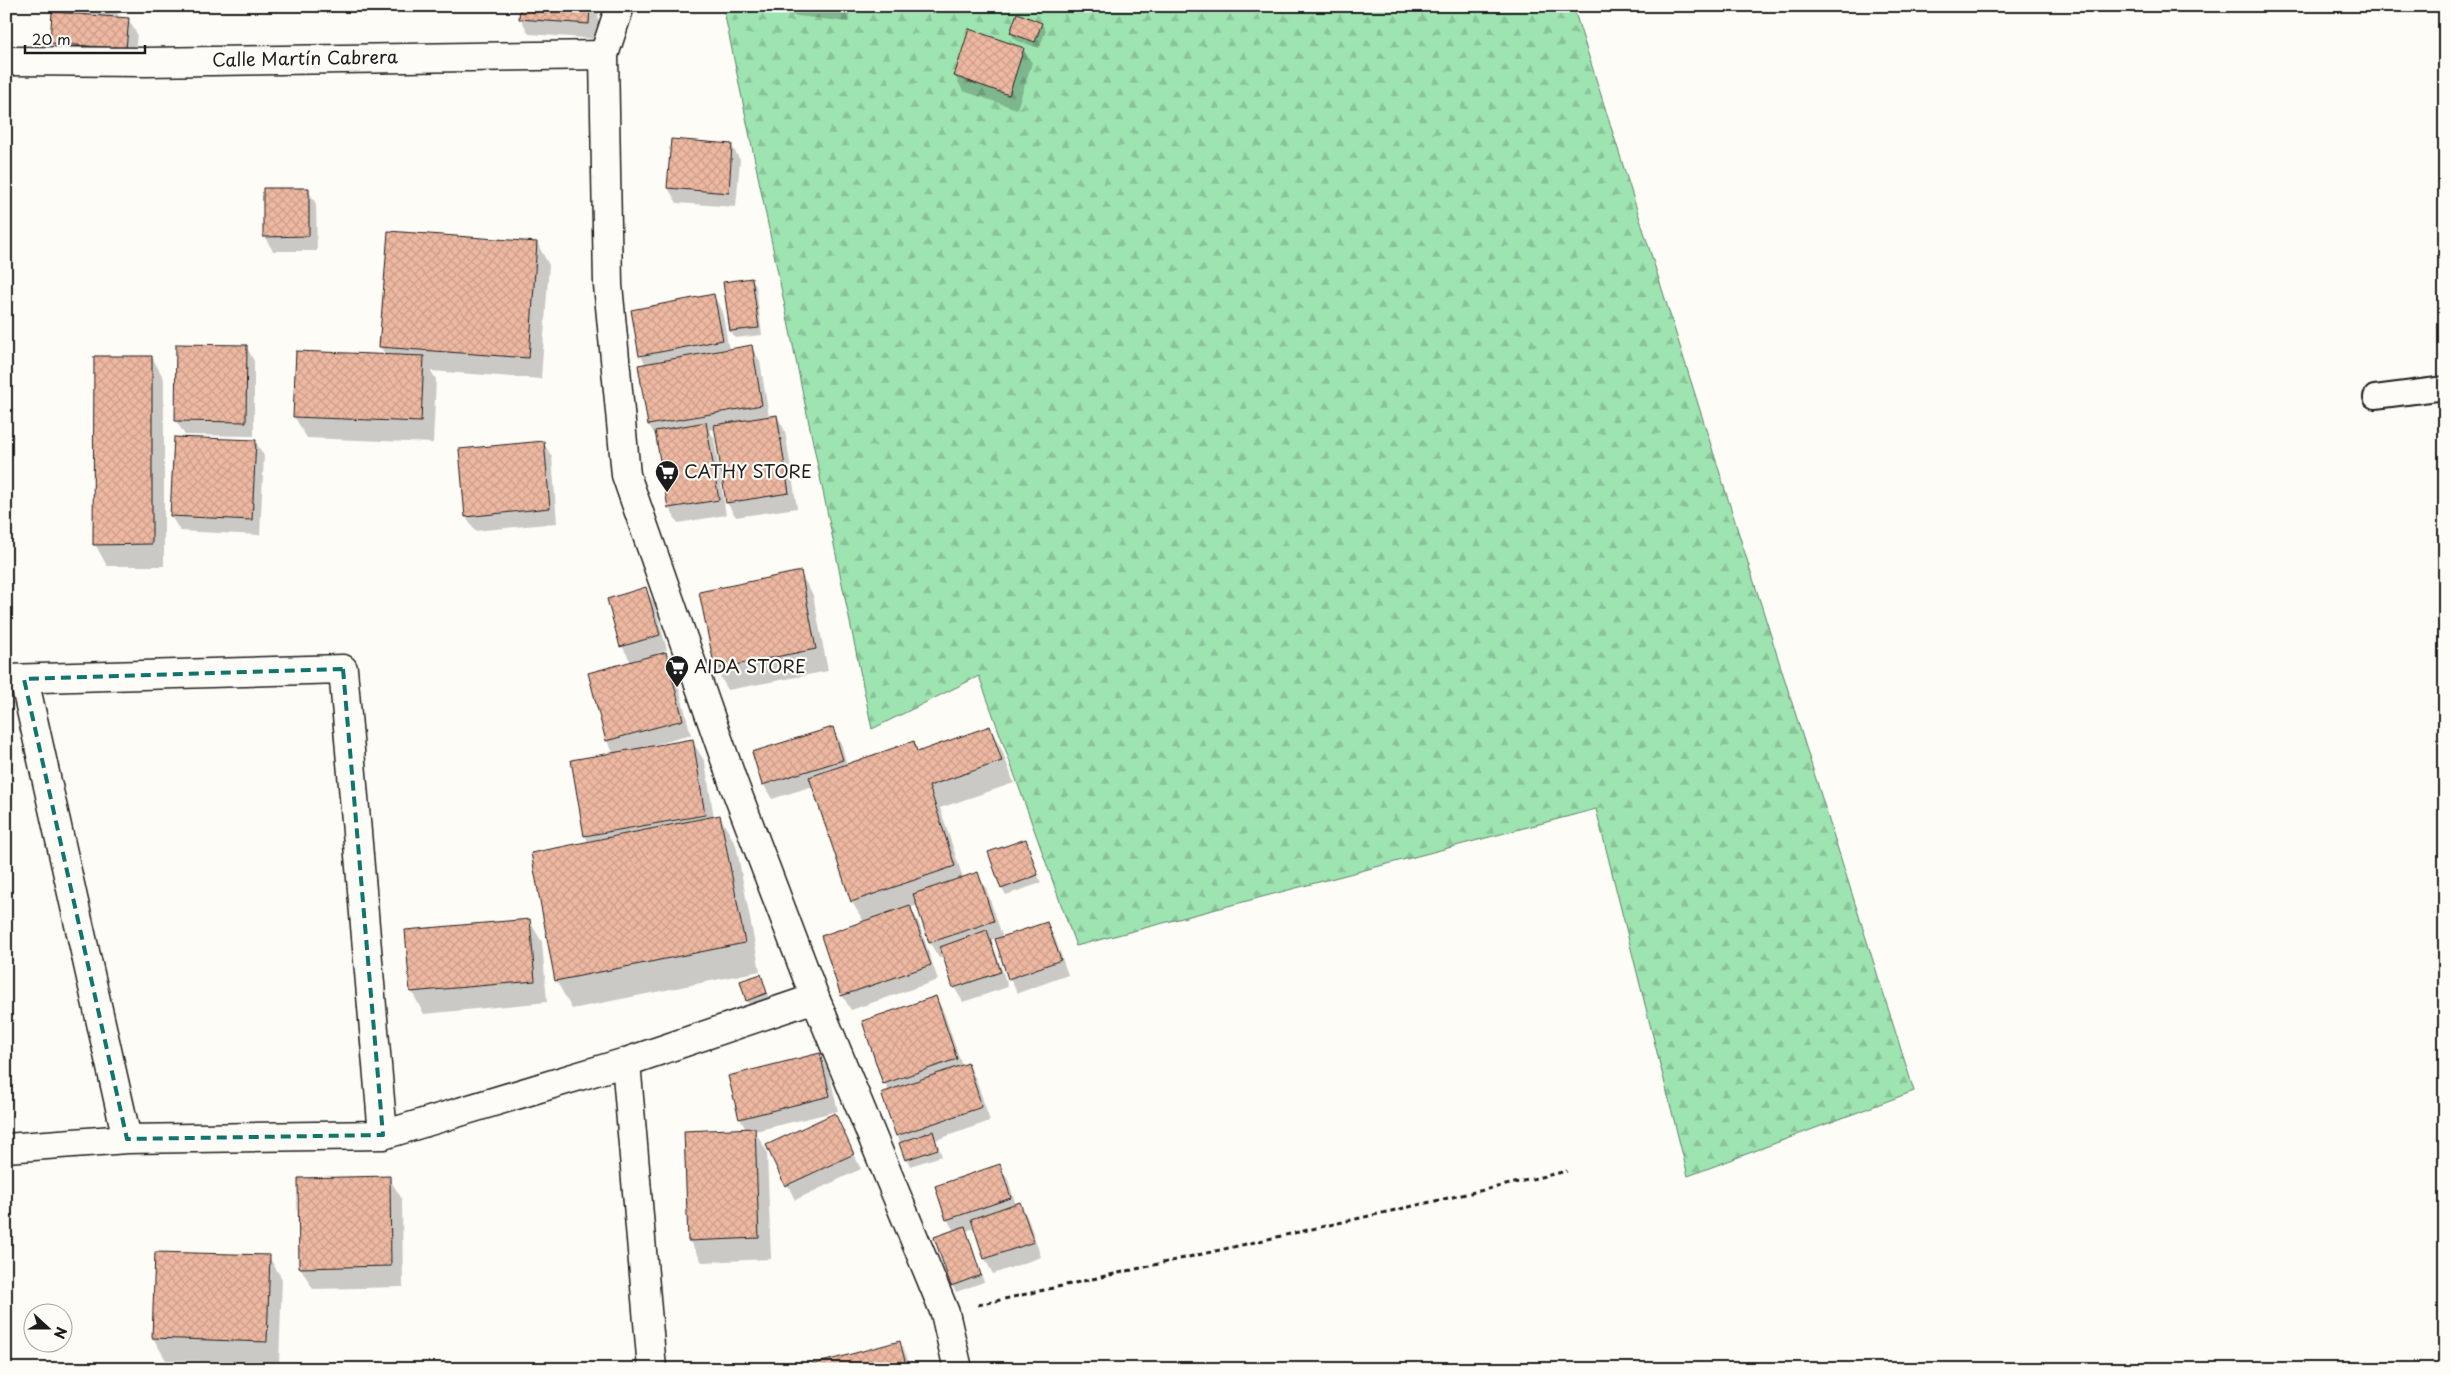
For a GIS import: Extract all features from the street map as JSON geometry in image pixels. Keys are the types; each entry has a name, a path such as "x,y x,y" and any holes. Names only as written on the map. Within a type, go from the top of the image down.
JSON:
{"street":[{"path":"620,6 604,55 608,285 626,475 732,782 816,998 945,1313 958,1369"},
{"name":"Calle Martín Cabrera","path":"6,61 146,62 604,55"},
{"path":"127,1139 15,679 343,669 383,1135"},
{"path":"6,1148 127,1139 383,1135 626,1062 816,998"},
{"path":"626,1062 652,1369"}],"lane":[{"path":"2375,397 2445,388"}],"path":[{"path":"945,1313 1567,1171"}],"highlighted area":[{"path":"343,669 383,1135 127,1139 24,679"}],"green space":[{"path":"723,6 1573,6 1914,1091 1688,1176 1596,809 1076,946 979,676 872,729"}],"building":[{"path":"520,6 590,6 589,24 519,19"},
{"path":"52,12 129,18 126,49 50,43"},
{"path":"1017,13 1042,23 1035,42 1010,33"},
{"path":"969,29 1024,48 1009,95 954,76"},
{"path":"671,139 732,144 729,193 667,188"},
{"path":"263,188 309,188 309,236 263,237"},
{"path":"388,231 537,242 529,358 379,347"},
{"path":"752,278 759,328 730,331 723,282"},
{"path":"714,294 723,340 639,356 631,310"},
{"path":"176,344 247,345 246,422 175,421"},
{"path":"752,345 762,405 648,425 638,365"},
{"path":"296,351 424,356 421,422 293,417"},
{"path":"94,356 152,356 152,544 93,545"},
{"path":"777,415 789,493 726,503 714,425"},
{"path":"706,422 719,500 668,508 655,431"},
{"path":"174,437 256,440 252,520 170,516"},
{"path":"544,441 550,508 465,517 459,449"},
{"path":"801,571 816,649 715,669 699,592"},
{"path":"646,587 660,635 620,647 607,599"},
{"path":"666,652 683,720 606,741 588,673"},
{"path":"990,726 1002,761 929,786 955,866 851,902 809,777 914,741 917,752"},
{"path":"833,727 843,760 762,785 752,752"},
{"path":"693,739 705,815 584,836 571,760"},
{"path":"720,815 745,943 555,981 531,853"},
{"path":"1026,839 1038,875 1001,889 988,852"},
{"path":"978,872 994,921 929,943 913,894"},
{"path":"910,905 931,965 841,996 821,936"},
{"path":"530,919 535,981 410,992 405,930"},
{"path":"1047,922 1061,960 1008,979 995,939"},
{"path":"987,930 1001,972 953,988 940,947"},
{"path":"761,974 767,993 746,1001 740,981"},
{"path":"936,996 957,1059 883,1084 862,1021"},
{"path":"820,1053 830,1096 739,1119 728,1076"},
{"path":"968,1063 982,1107 896,1136 881,1093"},
{"path":"835,1113 854,1154 785,1186 766,1145"},
{"path":"755,1128 759,1238 688,1241 684,1131"},
{"path":"933,1131 938,1149 905,1160 899,1143"},
{"path":"1000,1164 1011,1198 946,1220 935,1186"},
{"path":"390,1176 391,1266 299,1268 298,1178"},
{"path":"1020,1202 1034,1242 984,1259 971,1219"},
{"path":"965,1226 981,1275 951,1286 934,1237"},
{"path":"155,1252 270,1255 267,1342 152,1338"},
{"path":"900,1341 907,1369 804,1369 803,1367"}],"place":[{"name":"CATHY STORE","path":"667,493"},
{"name":"AIDA STORE","path":"677,688"}]}
